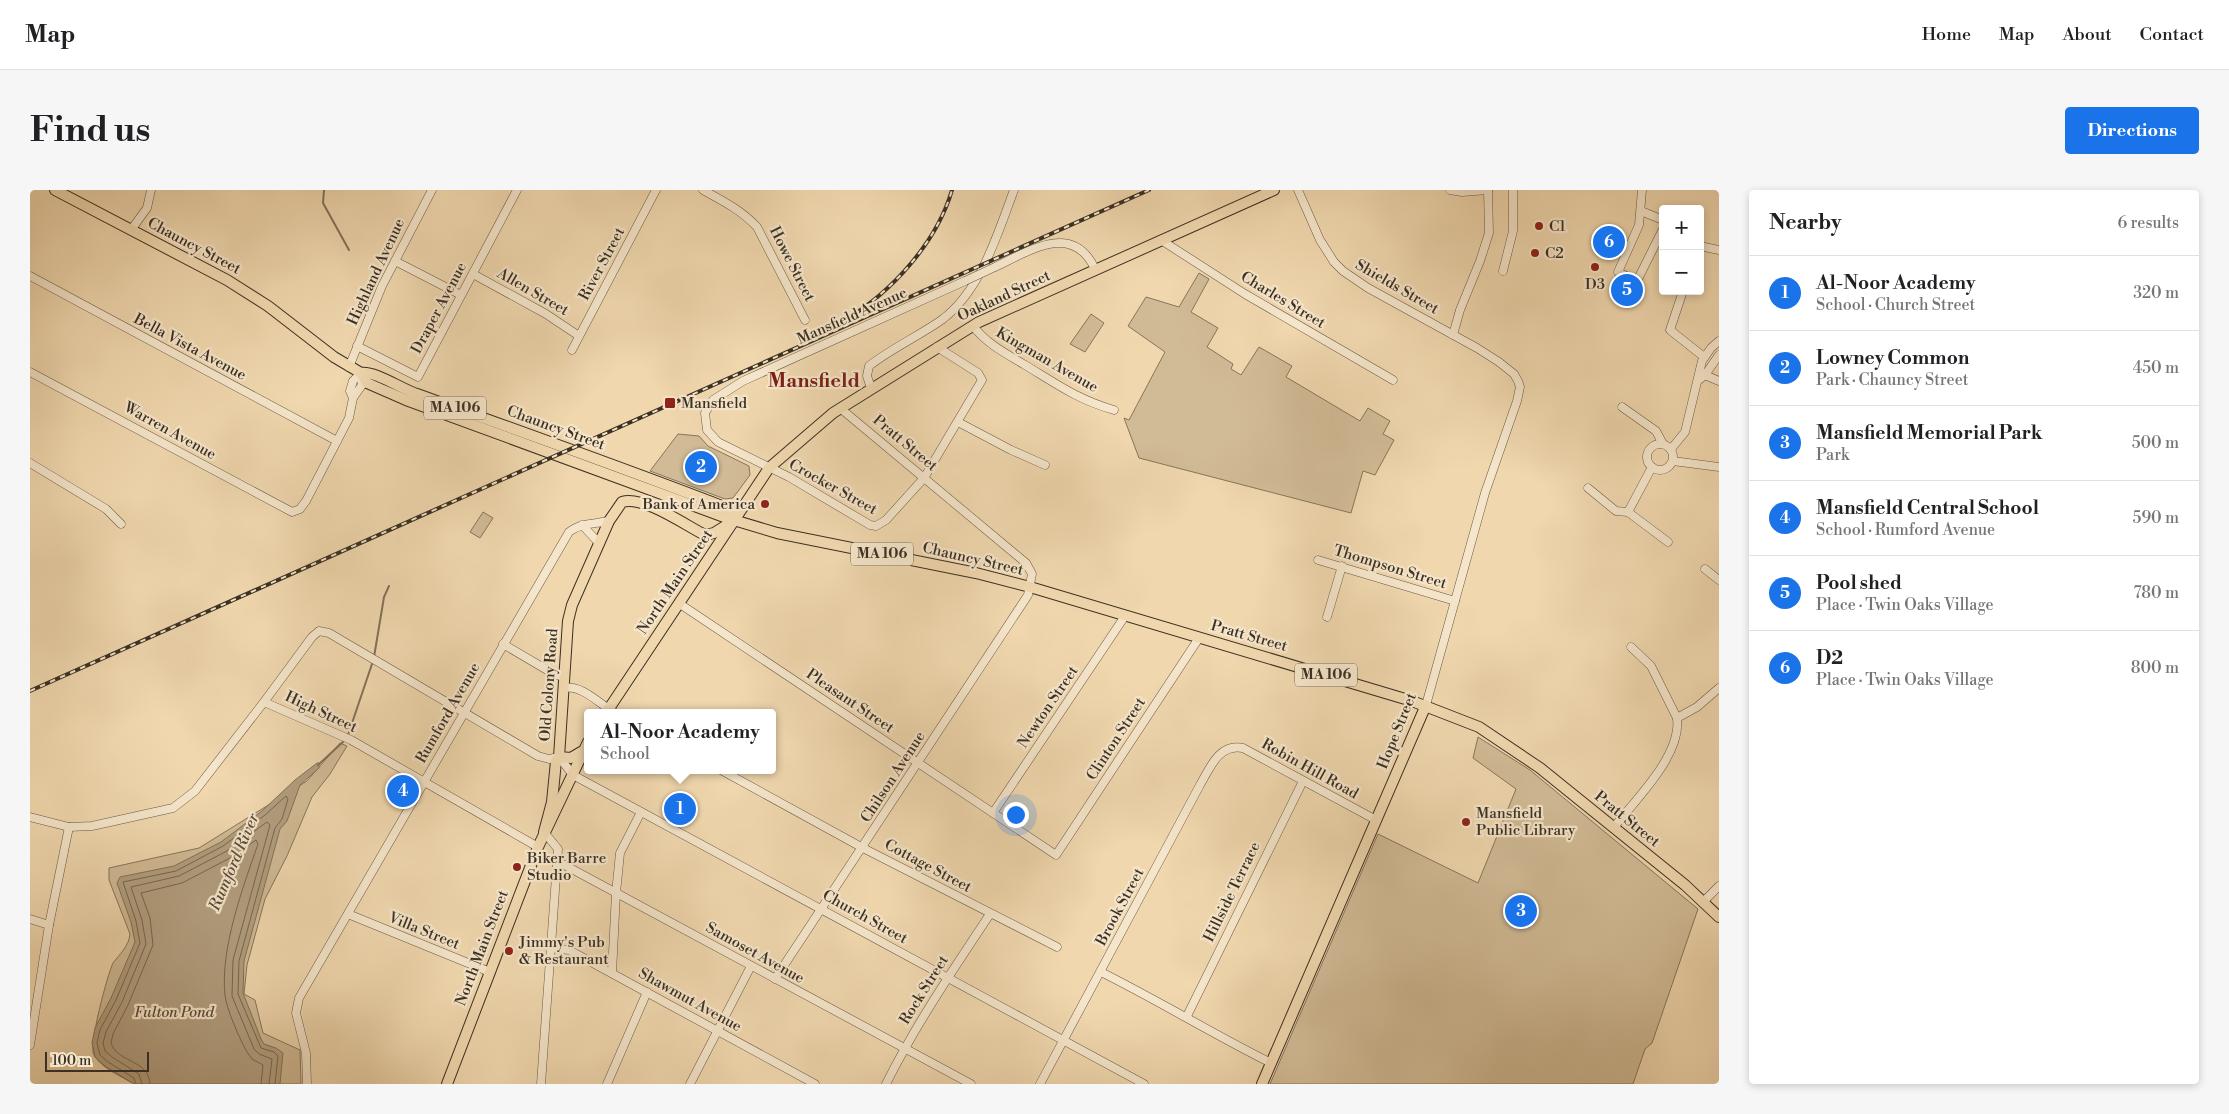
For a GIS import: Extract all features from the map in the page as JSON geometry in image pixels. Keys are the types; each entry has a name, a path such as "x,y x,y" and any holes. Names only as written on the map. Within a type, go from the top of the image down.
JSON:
{"main road":[{"name":"Chauncy Street","path":"55,190 227,280 258,299 349,367 361,373 370,373 414,394 722,506 733,512 735,519 777,533 958,569 1030,587"},
{"name":"Oakland Street","path":"769,468 840,408 974,326 1095,269 1274,190"},
{"name":"North Main Street","path":"612,709 769,468"},
{"name":"Old Colony Road","path":"544,832 552,802 556,761 559,757 568,622 572,605 608,521 618,505 626,501 635,501 662,512 705,535"},
{"path":"706,563 710,548 705,535 714,533 735,519"},
{"name":"Pratt Street","path":"1030,587 1426,705 1479,727 1540,768 1704,901 1719,917"},
{"name":"Hope Street","path":"1262,1084 1426,705"},
{"name":"North Main Street","path":"449,1083 544,832 573,775 584,748"},
{"path":"559,757 571,758 581,752"}],"street":[{"path":"131,230 147,208 151,190"},
{"name":"Highland Avenue","path":"349,367 395,261 432,190"},
{"name":"Draper Avenue","path":"357,346 418,377 517,190"},
{"name":"River Street","path":"572,350 656,190"},
{"name":"Howe Street","path":"703,190 731,204 746,215 757,227 805,320"},
{"path":"871,388 866,376 869,366 943,318 966,295 992,249 1014,190"},
{"name":"Shields Street","path":"1298,190 1320,240 1334,262 1343,271 1368,288 1490,356 1516,376"},
{"path":"1450,190 1462,192 1488,190 1489,233 1460,310 1454,335"},
{"path":"1503,270 1513,231 1513,190"},
{"path":"1642,190 1641,211 1636,233 1618,272 1637,281 1659,237"},
{"path":"1641,211 1659,218"},
{"name":"Charles Street","path":"1161,240 1245,294 1393,380"},
{"name":"Mansfield Avenue","path":"769,468 718,442 712,437 704,421 704,413 713,400 742,381 1044,246 1060,242 1073,245 1085,253 1095,269"},
{"path":"1704,247 1719,250"},
{"path":"395,261 461,295"},
{"name":"Allen Street","path":"473,274 546,314 580,336"},
{"name":"Bella Vista Avenue","path":"30,276 337,441"},
{"path":"1682,295 1670,330 1704,357"},
{"name":"Kingman Avenue","path":"974,326 989,343 1066,391 1091,404 1114,410"},
{"path":"1670,449 1685,432 1693,394 1699,380 1700,367 1704,357 1719,341"},
{"path":"924,478 977,391 982,377 937,347"},
{"path":"1699,380 1705,375 1719,355"},
{"name":"Warren Avenue","path":"30,372 287,510 297,511 306,501 337,441"},
{"path":"337,441 349,418 353,398 362,385 361,373"},
{"path":"1705,375 1719,381"},
{"name":"Hope Street","path":"1426,705 1485,493 1517,401 1520,387 1516,376"},
{"path":"1622,407 1656,431 1663,444 1670,449 1673,461"},
{"name":"Pratt Street","path":"840,408 1030,566 1032,574 1030,587"},
{"path":"958,422 993,441 1045,465"},
{"path":"1663,444 1653,446 1649,451 1648,461 1652,467 1664,469 1673,461 1719,467"},
{"path":"30,463 106,509 121,524"},
{"path":"1628,512 1652,467"},
{"name":"Crocker Street","path":"769,468 876,526 886,520 924,478"},
{"path":"1588,488 1616,511 1628,512 1668,542"},
{"path":"582,525 592,525 608,521"},
{"path":"582,525 599,543"},
{"name":"Rumford Avenue","path":"307,1084 306,1053 296,1013 297,1005 569,532 582,525"},
{"name":"Thompson Street","path":"1318,560 1455,601"},
{"path":"1328,617 1342,566"},
{"path":"1705,568 1719,580"},
{"name":"Chilson Avenue","path":"775,979 864,848 1028,595 1030,587"},
{"name":"Pleasant Street","path":"680,604 1056,855"},
{"name":"Newton Street","path":"993,813 1125,616"},
{"path":"264,702 312,637 319,631 329,634 538,756 549,759 559,757 573,775"},
{"name":"Clinton Street","path":"1056,855 1199,638"},
{"path":"503,644 554,674 563,682 579,688 606,709"},
{"path":"1614,828 1670,756 1677,736 1677,718 1654,671 1631,647"},
{"path":"1677,718 1697,707 1719,688"},
{"name":"High Street","path":"30,817 69,827 92,826 119,822 173,808 182,803 206,778 264,702 351,740 538,847"},
{"name":"Robin Hill Road","path":"1230,748 1238,747 1248,751 1376,820"},
{"name":"Brook Street","path":"1040,1084 1200,786 1220,754 1230,748"},
{"name":"Cottage Street","path":"729,774 864,848 1057,947"},
{"name":"Church Street","path":"573,775 1144,1084"},
{"name":"Hillside Terrace","path":"1187,1016 1303,781"},
{"path":"612,973 620,853 641,812"},
{"path":"30,1045 49,925 69,827"},
{"path":"541,1084 558,861 558,849 544,832"},
{"name":"Samoset Avenue","path":"558,861 971,1084"},
{"path":"1704,901 1719,886"},
{"name":"Villa Street","path":"348,914 490,972"},
{"name":"Rock Street","path":"886,1084 904,1048 990,914"},
{"path":"30,919 49,925"},
{"name":"Shawmut Avenue","path":"550,948 568,950 815,1084"},
{"path":"690,1084 751,966"},
{"path":"1101,972 1187,1016 1216,1035 1271,1063"},
{"path":"607,1084 647,992"}],"green space":[{"path":"1199,273 1209,279 1191,312 1218,328 1207,347 1233,364 1231,369 1241,375 1259,347 1292,366 1286,377 1360,421 1368,408 1390,421 1383,434 1394,440 1375,475 1363,471 1351,513 1139,458 1124,418 1129,420 1165,352 1128,326 1146,297 1179,307"},
{"path":"1091,314 1104,323 1085,352 1070,344"},
{"path":"678,434 699,436 708,446 749,466 750,475 733,498 725,499 650,471"},
{"path":"483,512 493,518 480,538 470,532"},
{"path":"1478,737 1530,770 1698,909 1652,1043 1645,1049 1633,1084 1270,1084 1378,834 1478,883 1516,789 1473,758"},
{"name":"Fulton Pond","path":"340,743 347,746 330,774 312,797 287,856 265,899 247,965 244,994 255,1000 263,1033 300,1050 301,1084 134,1084 107,1068 94,1055 96,1025 113,963 126,946 130,934 109,880 109,868 199,848 307,781"}],"water":[{"name":"Fulton Pond","path":"319,763 319,768 300,785 287,821 280,829 244,961 243,993 261,1039 264,1044 276,1048 283,1053 280,1084 134,1084 105,1066 95,1057 92,1043 95,1028 111,998 135,942 131,922 117,883 120,877 174,866 221,842 262,811 295,780"}],"waterway":[{"name":"Rumford River","path":"324,190 323,203 349,250"},
{"name":"Rumford River","path":"374,657 384,597 389,586"},
{"name":"Rumford River","path":"348,735 373,661"},
{"name":"Rumford River","path":"318,765 344,741"}],"railway":[{"path":"845,320 879,295 911,264 936,228 952,190"},
{"path":"30,691 1149,190"}],"place":[{"name":"C1","path":"1539,226"},
{"name":"D2","path":"1609,242"},
{"name":"C2","path":"1535,253"},
{"name":"D3","path":"1595,267"},
{"name":"Pool shed","path":"1627,290"},
{"name":"Mansfield","path":"670,403"},
{"name":"Lowney Common","path":"701,467"},
{"name":"Bank of America","path":"765,504"},
{"name":"Mansfield Central School","path":"403,791"},
{"name":"Al-Noor Academy","path":"680,809"},
{"name":"Mansfield Public Library","path":"1466,822"},
{"name":"Biker Barre Studio","path":"517,867"},
{"name":"Mansfield Memorial Park","path":"1521,911"},
{"name":"Jimmy's Pub & Restaurant","path":"509,951"}],"district":[{"name":"Mansfield","path":"814,381"}]}
